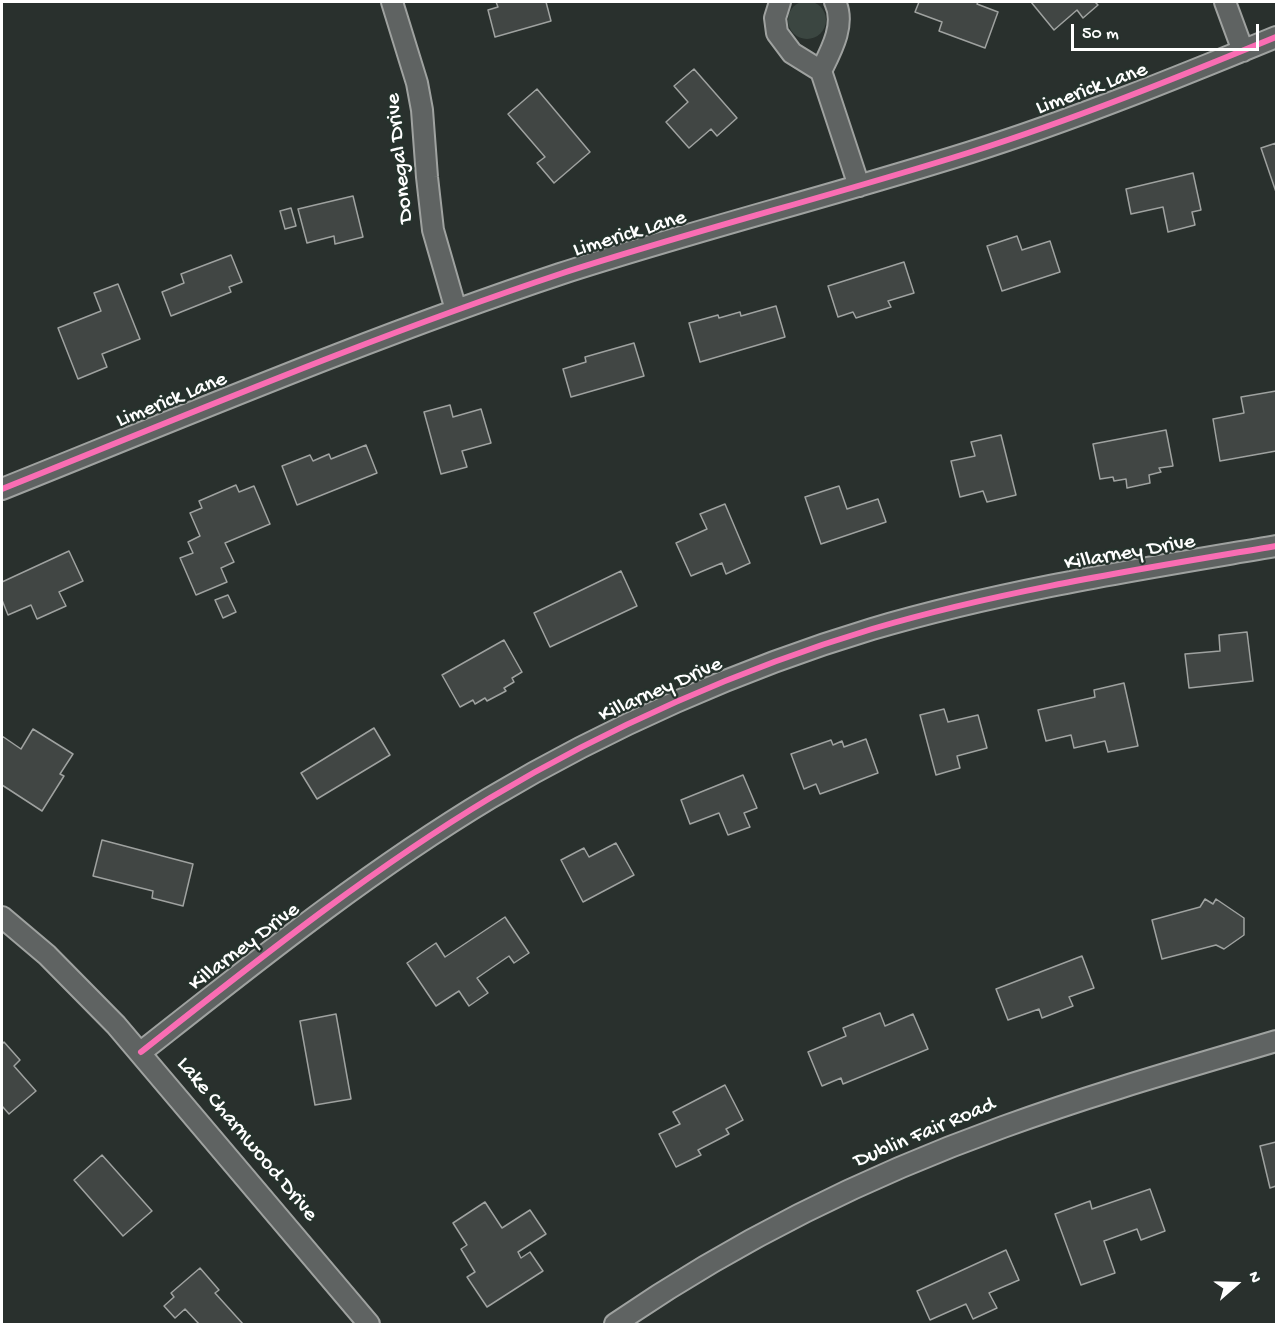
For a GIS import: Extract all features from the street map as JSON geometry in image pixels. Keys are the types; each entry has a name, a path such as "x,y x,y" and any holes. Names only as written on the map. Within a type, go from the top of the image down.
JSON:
{"street":[{"name":"Donegal Drive","path":"392,2 417,83 422,110 433,230 456,310"},
{"path":"780,2 775,18 777,33 792,53 821,71 859,186"},
{"path":"821,71 836,34 838,19 835,2"},
{"path":"1225,2 1243,51"},
{"name":"Limerick Lane","path":"2,489 288,374 456,310 627,254 974,151 1120,100 1276,37"},
{"name":"Killarney Drive","path":"141,1052 330,907 443,829 541,768 686,699 810,649 912,618 1067,583 1276,546"},
{"name":"Lake Charnwood Drive","path":"2,917 73,980 141,1052 369,1324"},
{"name":"Dublin Fair Road","path":"615,1324 684,1279 761,1235 898,1169 993,1131 1059,1108 1145,1079 1276,1041"}],"shaded area":[{"path":"807,1 821,6 826,20 821,34 807,39 793,34 788,20 793,6"}],"building":[{"path":"496,2 546,2 551,21 495,37 488,10 498,7"},
{"path":"919,2 978,2 977,4 998,12 985,48 939,31 942,22 915,12"},
{"path":"1031,2 1095,2 1098,5 1083,18 1077,10 1054,30"},
{"path":"694,69 737,118 717,136 711,129 689,148 666,122 688,102 674,86"},
{"path":"537,89 590,152 554,183 537,163 545,157 508,114"},
{"path":"1276,143 1276,192 1261,148"},
{"path":"1193,173 1201,210 1192,212 1195,225 1168,232 1163,207 1131,214 1126,189"},
{"path":"353,196 363,237 335,244 334,236 307,243 298,209"},
{"path":"291,208 296,226 285,229 280,211"},
{"path":"1017,236 1022,250 1050,241 1060,272 1002,291 987,246"},
{"path":"231,255 242,282 229,287 231,292 171,316 162,292 184,283 181,274"},
{"path":"904,262 914,293 888,301 891,307 856,318 853,312 838,317 828,286"},
{"path":"118,284 140,339 102,354 107,367 78,379 58,328 101,311 94,293"},
{"path":"776,306 785,337 700,362 689,323 740,312 741,316"},
{"path":"634,343 644,376 571,397 563,369 586,362 585,357"},
{"path":"1276,391 1276,451 1220,461 1213,419 1244,413 1241,397"},
{"path":"450,405 453,417 481,409 491,443 462,451 467,467 441,474 424,412"},
{"path":"1166,430 1173,466 1159,468 1161,472 1149,475 1150,483 1127,488 1126,479 1114,481 1113,477 1100,479 1093,444"},
{"path":"1001,435 1016,495 987,502 983,491 960,497 951,461 975,456 971,442"},
{"path":"366,445 377,473 297,505 282,466 310,455 313,461 329,454 331,459"},
{"path":"236,485 239,492 254,486 270,524 225,543 234,562 221,568 227,582 196,595 180,558 193,553 188,542 200,536 190,513 202,508 199,501"},
{"path":"839,486 847,509 878,499 886,522 821,544 805,497"},
{"path":"725,504 750,563 726,574 722,563 691,576 676,543 707,529 700,514"},
{"path":"69,551 83,581 59,592 66,606 37,619 31,605 8,615 2,600 2,582"},
{"path":"621,571 637,606 550,647 534,613"},
{"path":"228,595 236,612 223,618 215,600"},
{"path":"1247,632 1253,681 1189,688 1185,654 1220,651 1219,635"},
{"path":"504,640 522,672 512,678 514,682 504,688 506,691 487,701 485,698 475,704 473,700 460,707 442,675"},
{"path":"1124,683 1138,746 1108,752 1105,741 1074,748 1071,735 1046,741 1038,710 1095,697 1094,690"},
{"path":"944,709 948,722 978,715 987,748 957,756 960,768 936,775 920,715"},
{"path":"374,728 390,755 317,799 301,773"},
{"path":"33,729 73,754 60,774 64,776 42,811 2,785 2,736 21,749"},
{"path":"866,739 878,773 820,794 816,784 804,789 791,754 831,740 833,745 842,741 844,747"},
{"path":"743,775 757,808 744,813 750,827 728,835 719,813 690,824 681,800"},
{"path":"102,840 193,864 183,906 152,898 153,891 93,876"},
{"path":"616,843 634,875 583,902 561,860 584,848 589,857"},
{"path":"1205,899 1213,904 1216,899 1244,918 1244,935 1224,949 1216,945 1162,959 1152,920 1200,907"},
{"path":"505,917 529,953 514,963 509,956 477,978 488,993 469,1006 459,991 436,1006 407,963 436,943 445,957"},
{"path":"1082,956 1094,988 1069,997 1073,1006 1042,1018 1039,1009 1008,1020 996,989"},
{"path":"880,1013 885,1026 913,1014 928,1049 843,1084 841,1078 822,1086 808,1052 846,1036 843,1028"},
{"path":"336,1014 351,1099 315,1105 300,1021"},
{"path":"4,1042 20,1060 14,1066 36,1091 9,1114 2,1106 2,1044"},
{"path":"725,1085 743,1120 726,1129 729,1134 698,1150 701,1155 676,1167 659,1134 680,1124 673,1112"},
{"path":"1276,1142 1276,1186 1270,1188 1260,1146"},
{"path":"102,1155 152,1211 123,1236 74,1180"},
{"path":"1150,1189 1165,1231 1141,1240 1137,1229 1104,1241 1115,1273 1081,1285 1055,1214 1090,1201 1092,1209"},
{"path":"485,1202 502,1228 530,1210 546,1234 518,1252 521,1258 530,1252 543,1271 487,1307 467,1277 475,1272 461,1249 467,1245 453,1223"},
{"path":"1006,1250 1019,1280 989,1293 997,1308 973,1319 966,1304 930,1320 917,1291"},
{"path":"200,1268 219,1290 215,1293 243,1324 199,1324 185,1309 175,1318 164,1306 174,1297 171,1293"}],"cycle path":[{"path":"2,489 280,377 489,298 662,242 920,168 1010,139 1125,98 1276,37"},
{"path":"141,1052 312,919 399,856 535,772 676,702 774,662 922,615 1073,582 1276,546"}]}
